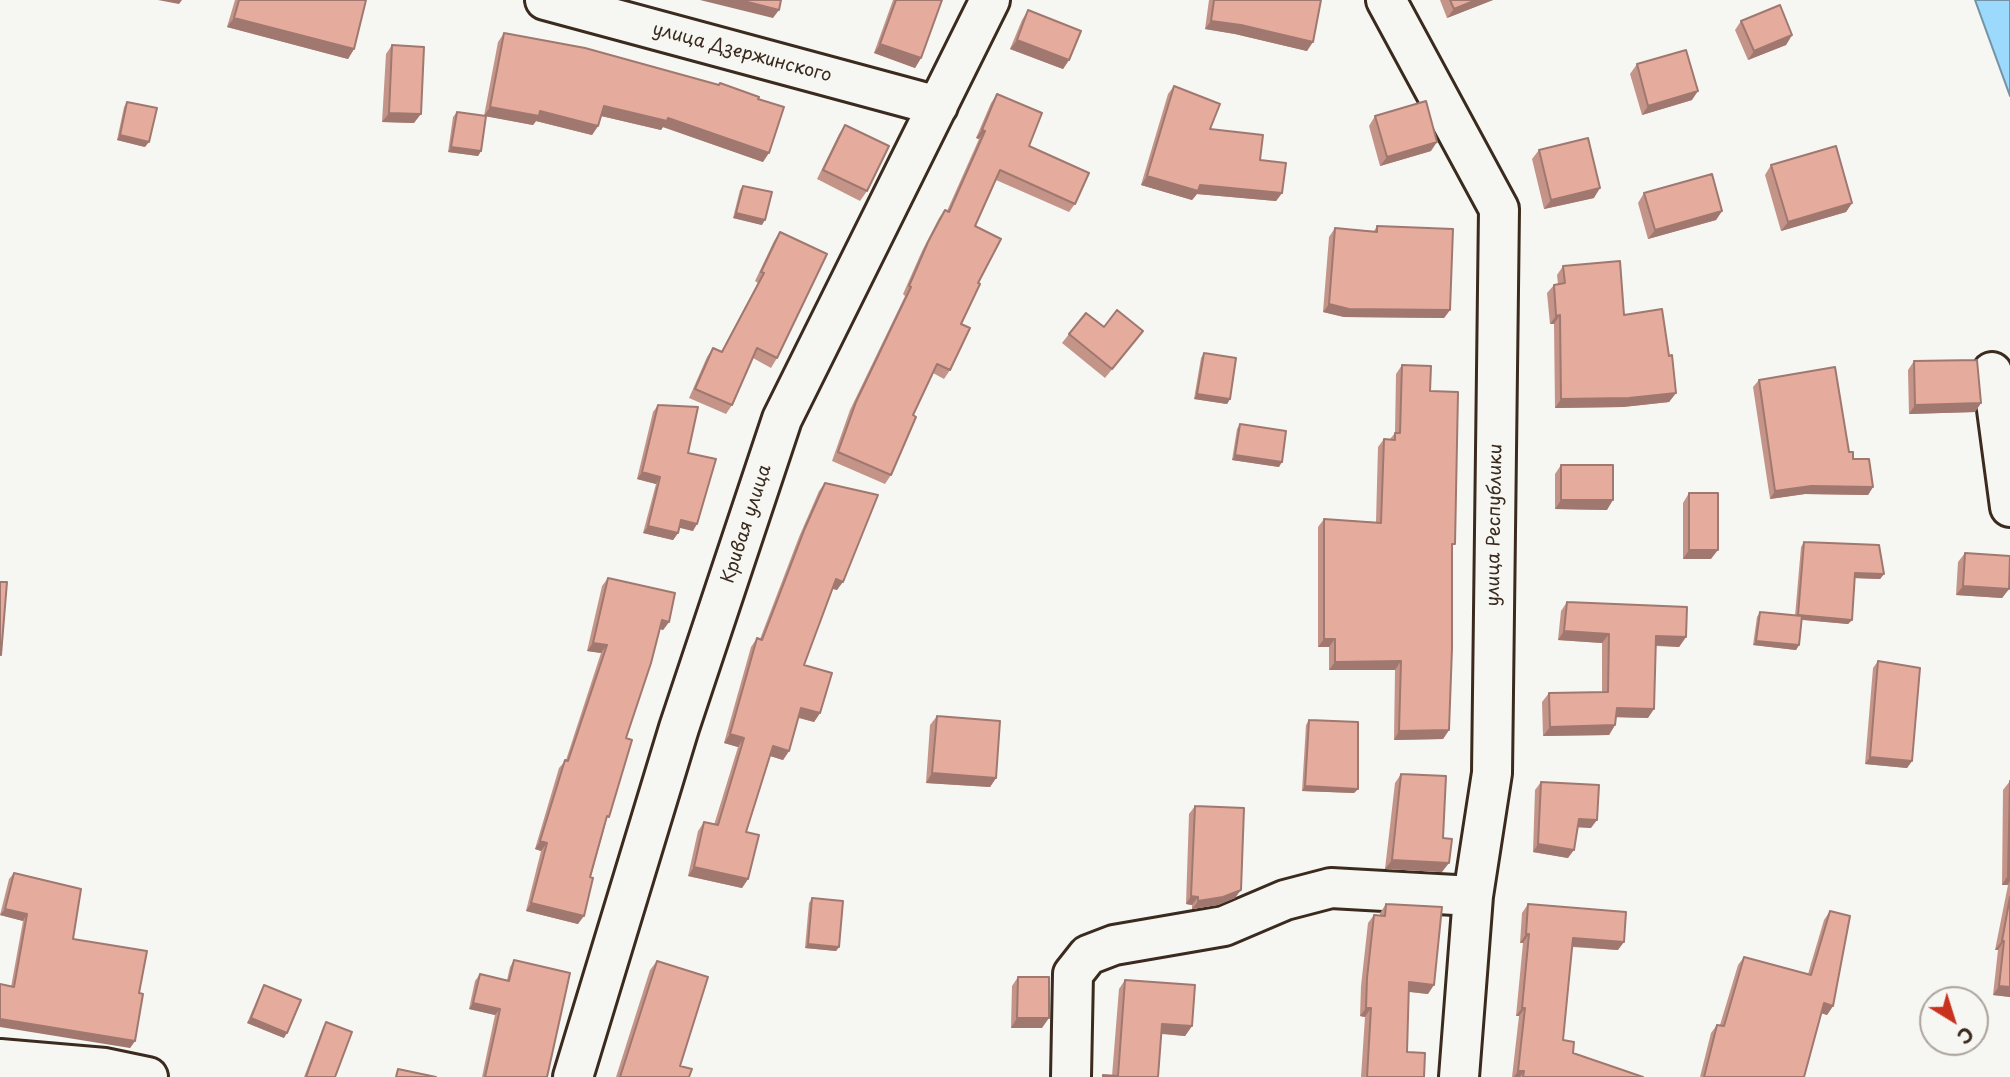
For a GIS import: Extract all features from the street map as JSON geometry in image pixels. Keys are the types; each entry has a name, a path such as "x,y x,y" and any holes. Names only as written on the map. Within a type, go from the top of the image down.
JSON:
{"street":[{"name":"улица Дзержинского","path":"545,0 939,106"},
{"name":"Кривая улица","path":"573,1077 678,728 782,419 990,0"},
{"name":"улица Республики","path":"1386,0 1499,209 1492,773 1473,896 1461,1076"},
{"path":"1992,372 2010,507"},
{"path":"1071,1077 1073,974 1088,954 1114,945 1224,926 1285,900 1332,888 1473,896"},
{"path":"0,1059 105,1068 148,1077"}],"water":[{"path":"1975,0 2010,0 2010,96"}],"building":[{"path":"239,0 366,0 354,49 234,18"},
{"path":"740,0 781,0 779,10"},
{"path":"896,0 942,0 921,58 880,44"},
{"path":"1214,0 1321,0 1313,42 1241,25 1211,21"},
{"path":"1450,0 1476,0 1454,9"},
{"path":"1780,5 1792,35 1754,51 1741,21"},
{"path":"1028,10 1081,31 1069,60 1017,40"},
{"path":"504,33 585,48 719,85 720,83 784,107 769,153 668,118 667,121 604,106 598,126 540,111 539,116 490,107"},
{"path":"392,45 424,47 421,114 389,113"},
{"path":"1686,50 1698,91 1648,106 1637,64"},
{"path":"1174,86 1220,104 1210,129 1263,135 1260,160 1286,163 1282,193 1200,185 1198,191 1147,176"},
{"path":"997,94 1042,113 1029,146 1089,173 1075,204 1000,170 975,226 1001,239 961,324 970,328 950,370 937,364 913,415 916,417 891,475 838,452 856,402 911,287 909,286 928,242 945,210 949,212 985,131 982,130"},
{"path":"1426,101 1437,142 1387,157 1375,116"},
{"path":"127,102 157,108 149,142 120,135"},
{"path":"457,112 486,116 481,151 451,147"},
{"path":"845,125 889,146 867,191 823,170"},
{"path":"1588,138 1600,188 1551,200 1539,150"},
{"path":"1836,146 1852,203 1788,222 1771,165"},
{"path":"1712,174 1722,211 1655,230 1644,193"},
{"path":"743,186 772,192 765,220 736,213"},
{"path":"1377,226 1453,229 1450,310 1349,309 1329,304 1335,228 1377,232"},
{"path":"780,232 827,254 777,358 757,348 732,405 695,389 713,348 722,352 764,273 761,272"},
{"path":"1620,261 1624,315 1662,309 1669,356 1672,355 1676,393 1629,398 1561,399 1560,315 1556,316 1554,285 1565,283 1563,266"},
{"path":"1117,310 1143,331 1112,369 1069,334 1086,313 1104,327"},
{"path":"1204,353 1236,358 1230,399 1197,394"},
{"path":"1977,360 1981,403 1915,405 1914,361"},
{"path":"1402,365 1431,366 1430,391 1458,392 1449,730 1399,731 1401,661 1335,662 1335,639 1324,639 1324,519 1381,523 1384,439 1395,440 1395,433 1400,433"},
{"path":"1835,367 1849,452 1853,452 1853,459 1869,459 1873,487 1811,486 1775,491 1759,380"},
{"path":"658,405 698,407 688,453 716,459 697,524 681,520 678,533 648,526 660,477 642,472"},
{"path":"1240,424 1286,431 1282,462 1235,455"},
{"path":"1561,465 1613,465 1613,500 1561,500"},
{"path":"825,483 878,495 843,582 836,579 804,665 832,673 820,713 801,708 789,751 773,746 746,832 759,835 748,879 694,867 704,822 718,825 744,738 730,734 757,638 762,640"},
{"path":"1689,493 1718,493 1718,550 1689,550"},
{"path":"1804,542 1879,545 1884,574 1855,573 1852,620 1798,615"},
{"path":"1965,553 2010,556 2009,589 1963,586"},
{"path":"608,578 675,593 669,622 662,620 626,738 632,740 590,877 593,878 584,916 531,903 547,843 540,841 565,760 568,761 607,645 593,643"},
{"path":"0,582 7,582 1,655 0,655"},
{"path":"1567,602 1687,607 1686,637 1656,636 1654,709 1617,708 1615,725 1550,727 1549,693 1608,692 1609,634 1564,631"},
{"path":"1760,612 1802,616 1799,645 1756,641"},
{"path":"1878,661 1920,668 1912,761 1870,757"},
{"path":"937,716 1000,721 996,778 932,773"},
{"path":"1309,720 1358,722 1358,789 1305,786"},
{"path":"1401,774 1446,776 1443,838 1452,839 1449,863 1392,860"},
{"path":"2010,781 2010,875 2008,875"},
{"path":"1541,782 1599,785 1597,820 1579,819 1574,850 1538,844"},
{"path":"1195,806 1244,808 1241,890 1223,897 1198,901 1198,897 1191,896"},
{"path":"14,873 81,889 73,939 147,951 139,993 143,994 135,1041 0,1019 0,984 14,987 27,914 5,909"},
{"path":"2010,897 2010,987 1999,986 2002,941"},
{"path":"812,898 843,901 839,947 808,944"},
{"path":"1386,904 1442,907 1434,985 1409,982 1407,1052 1425,1053 1424,1077 1367,1077 1371,1008 1366,1008 1367,978 1374,915 1385,916"},
{"path":"1528,904 1626,912 1624,942 1573,938 1563,1040 1574,1042 1573,1053 1643,1077 1523,1077 1524,1071 1518,1071 1525,1008 1522,1008 1529,934 1526,934"},
{"path":"1830,911 1850,916 1833,1006 1824,1003 1804,1077 1704,1077 1717,1025 1724,1026 1744,957 1811,975"},
{"path":"514,960 570,973 547,1077 485,1077 500,1009 473,1003 480,974 509,981"},
{"path":"657,961 708,977 680,1066 692,1069 689,1077 620,1077"},
{"path":"1018,977 1049,977 1049,1018 1017,1018"},
{"path":"1125,980 1195,985 1192,1026 1162,1024 1158,1077 1103,1077 1118,1076"},
{"path":"264,985 301,1000 287,1033 251,1018"},
{"path":"326,1022 352,1032 335,1077 306,1077"},
{"path":"398,1069 436,1077 396,1077"}]}
